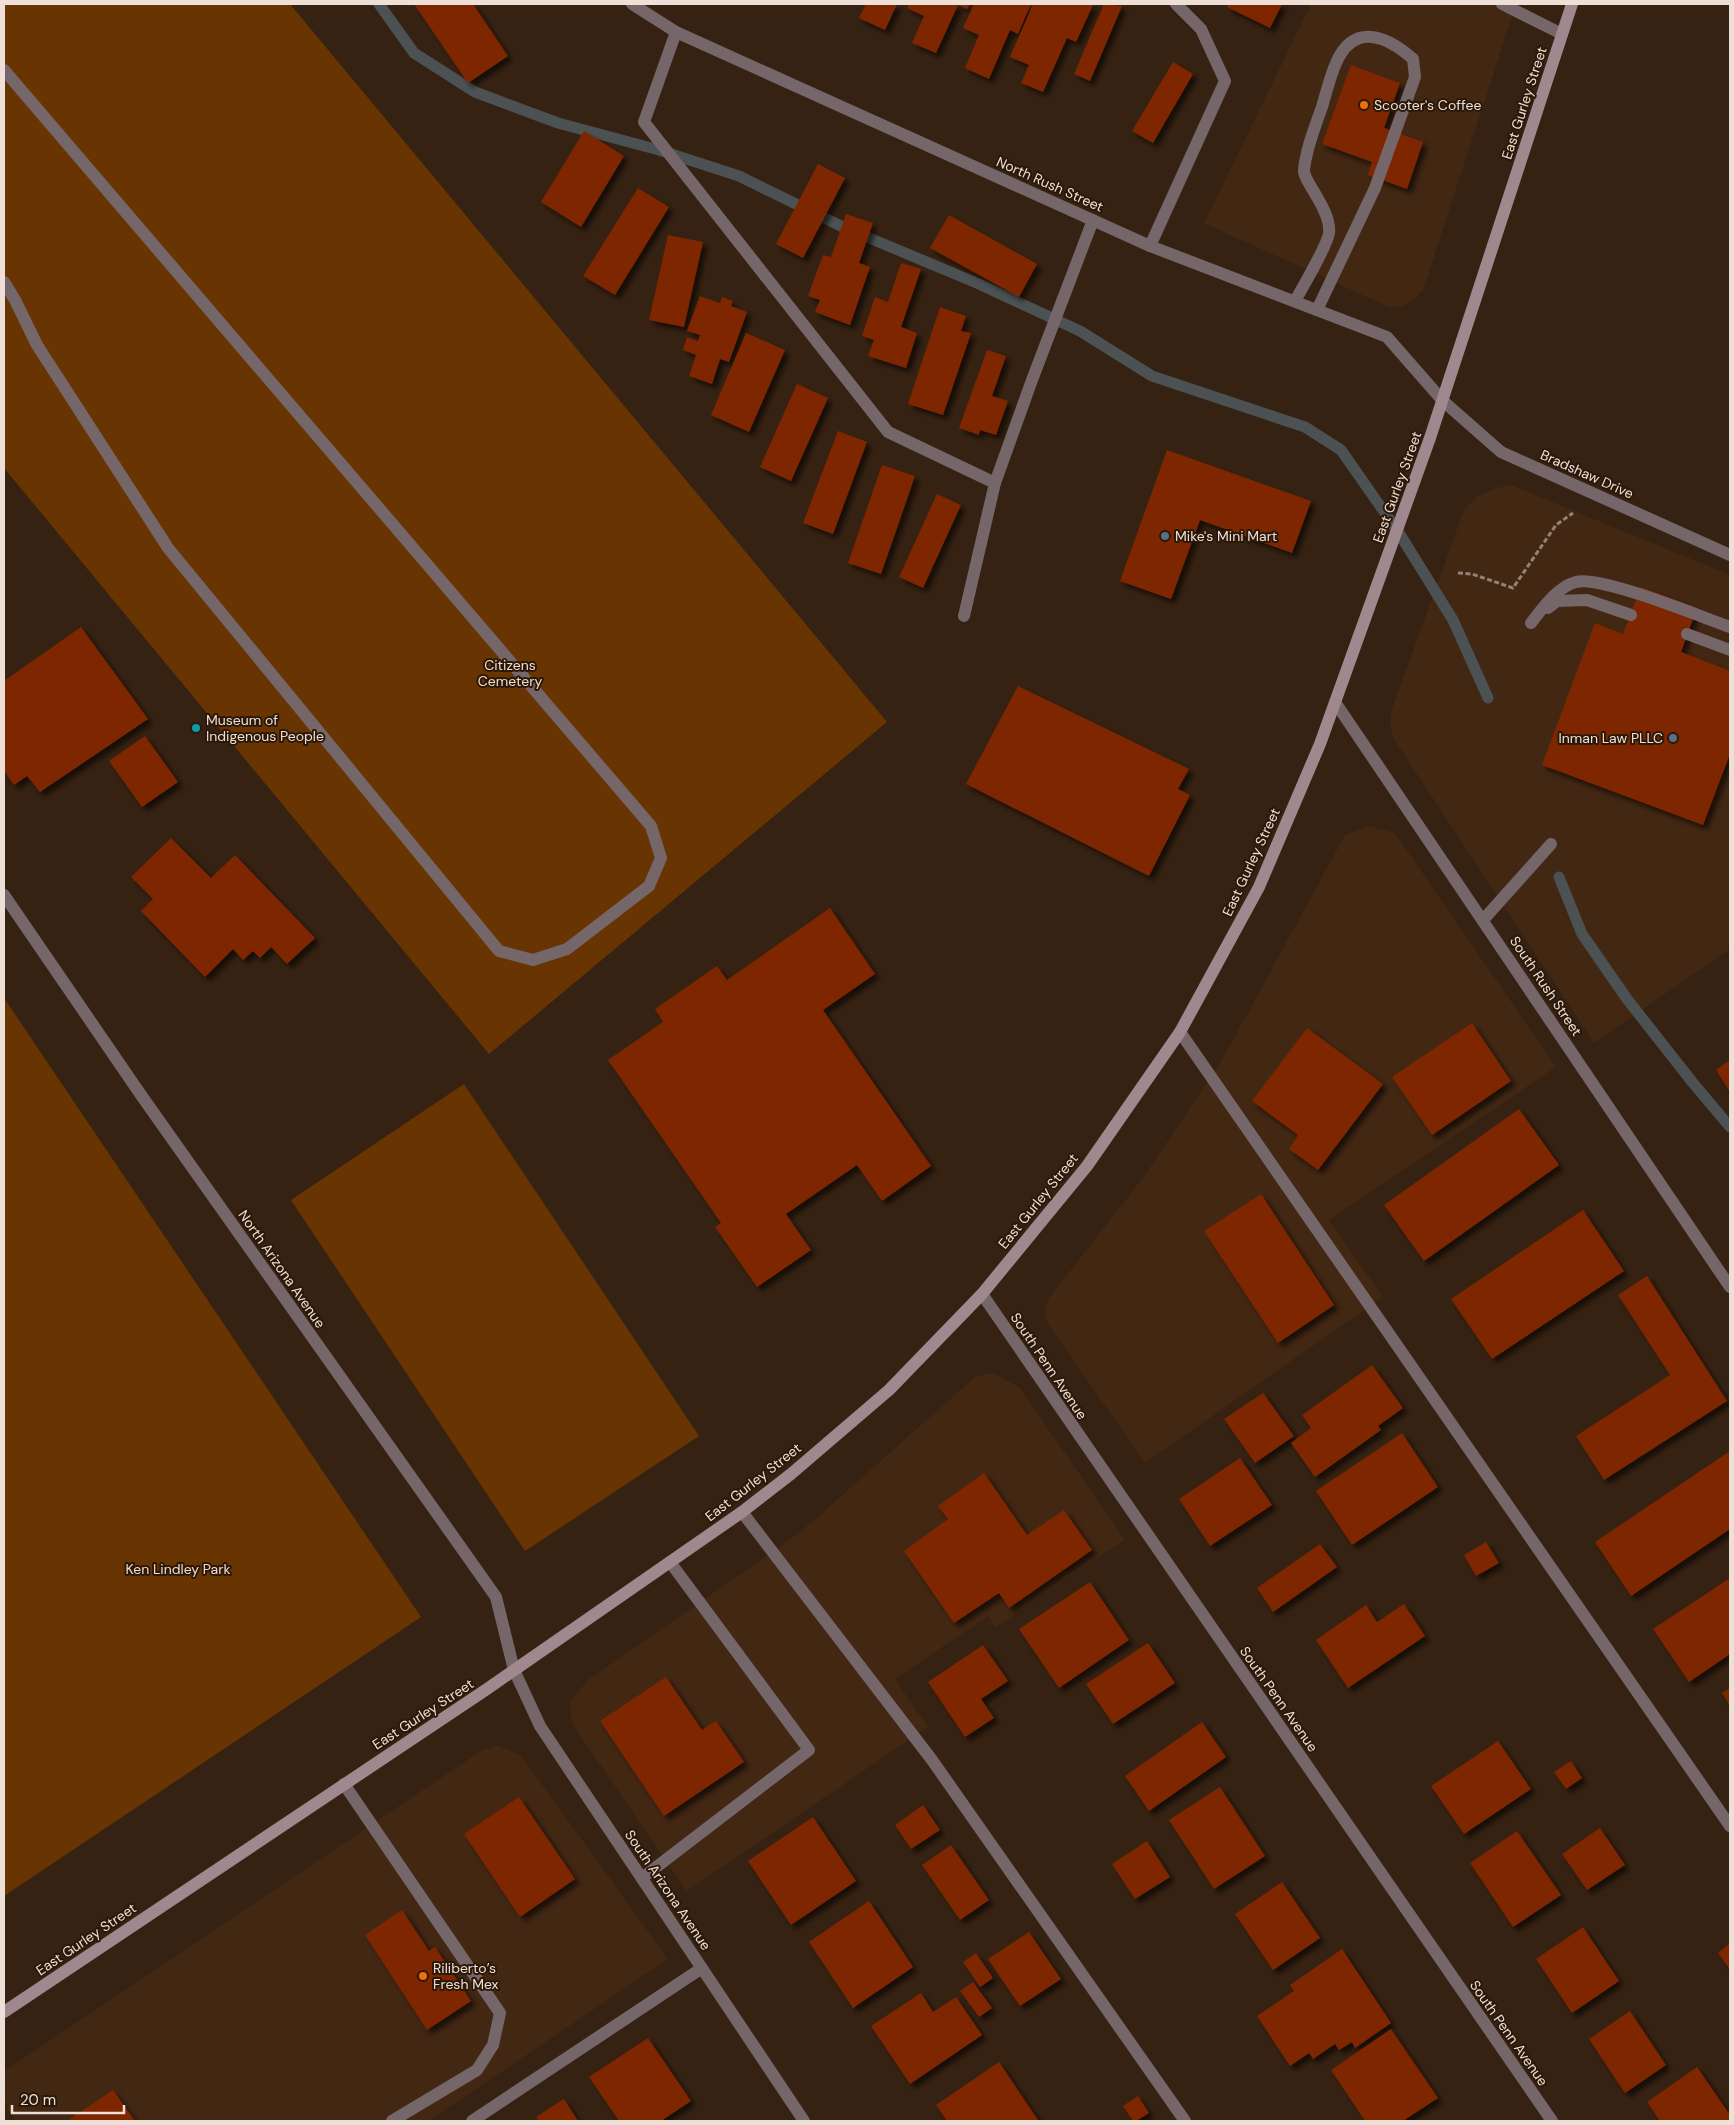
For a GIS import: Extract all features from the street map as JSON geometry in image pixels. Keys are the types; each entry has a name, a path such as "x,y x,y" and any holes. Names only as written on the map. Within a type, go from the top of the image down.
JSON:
{"main road":[{"name":"East Gurley Street","path":"4,2012 514,1670 742,1512 791,1474 889,1390 982,1294 1087,1166 1180,1032 1259,887 1320,744 1443,401 1572,4"}],"street":[{"name":"North Rush Street","path":"632,4 676,32 1150,246 1387,337 1443,401"},
{"path":"1150,246 1225,81 1201,29 1176,4"},
{"path":"1502,4 1562,34"},
{"path":"676,32 644,122 888,432 995,483"},
{"path":"1295,301 1329,232 1326,216 1317,194 1304,172 1309,147 1336,62 1349,44 1363,37 1376,36 1398,46 1413,59 1415,77 1375,188 1317,310"},
{"path":"4,282 37,345 168,548 499,952 533,960 567,949 649,886 661,858 652,826 6,76"},
{"path":"964,616 995,483 1093,220"},
{"name":"Bradshaw Drive","path":"1443,401 1501,452 1730,555"},
{"path":"1631,615 1587,600 1557,600 1531,623 1552,596 1576,582 1608,584 1730,627"},
{"path":"1687,634 1730,650"},
{"name":"South Rush Street","path":"1335,702 1730,1287"},
{"path":"1484,920 1551,844"},
{"name":"North Arizona Avenue","path":"4,895 146,1103 496,1597 514,1670"},
{"path":"1180,1032 1730,1826"},
{"name":"South Penn Avenue","path":"982,1294 1552,2121"},
{"path":"742,1512 932,1760 1185,2121"},
{"path":"642,1878 809,1750 670,1562"},
{"name":"South Arizona Avenue","path":"514,1670 540,1726 804,2121"},
{"path":"344,1784 500,2013 493,2045 477,2070 392,2121"},
{"path":"472,2121 702,1968"}],"path":[{"path":"1458,573 1472,574 1513,588 1556,525 1574,512"}],"shaded area":[{"path":"1311,4 1516,4 1423,291 1405,306 1389,307 1204,223"},
{"path":"1511,485 1730,575 1730,949 1594,1043 1392,736 1390,721 1392,709 1464,510 1478,496 1497,488"},
{"path":"1368,826 1395,833 1556,1067 1329,1220 1383,1297 1145,1463 1048,1324 1045,1311 1049,1298 1142,1179 1221,1062 1345,835"},
{"path":"994,1373 1020,1388 1125,1540 996,1627 988,1616 895,1679 928,1727 687,1891 572,1724 570,1701 588,1680 811,1523 976,1376"},
{"path":"497,1746 520,1754 668,1959 429,2121 16,2121 8,2110 4,2095 6,2070 481,1751"}],"green space":[{"name":"Citizens Cemetery","path":"4,4 290,4 887,722 489,1054 4,468"},
{"name":"Ken Lindley Park","path":"4,998 421,1617 4,1896"},
{"path":"464,1084 699,1436 525,1551 291,1200"}],"building":[{"path":"414,4 473,4 508,56 468,83"},
{"path":"866,4 897,4 885,30 859,18"},
{"path":"909,4 970,4 967,9 958,5 936,53 912,43 924,16 907,8"},
{"path":"974,4 1031,4 1018,34 1010,30 989,79 965,68 979,35 963,28"},
{"path":"1033,4 1093,5 1076,42 1067,38 1043,92 1021,83 1029,65 1010,57"},
{"path":"1104,4 1122,6 1090,81 1074,74"},
{"path":"1228,4 1282,4 1270,28 1227,7"},
{"path":"1173,62 1193,74 1153,143 1132,131"},
{"name":"Scooter's Coffee","path":"1351,65 1400,83 1384,128 1423,142 1407,189 1368,175 1372,162 1322,144"},
{"path":"584,131 624,156 581,227 541,202"},
{"path":"818,164 845,178 803,258 776,244"},
{"path":"638,188 669,207 615,295 583,276"},
{"path":"846,214 873,223 859,263 870,267 850,325 815,312 820,300 808,296 823,255 831,257"},
{"path":"949,215 1037,264 1019,297 930,248"},
{"path":"668,235 703,242 684,327 649,320"},
{"path":"901,263 921,269 901,327 917,333 906,368 868,356 874,340 862,336 875,297 888,302"},
{"path":"700,296 720,303 722,297 733,301 731,306 747,312 729,362 720,359 712,384 689,376 696,355 683,350 687,337 698,341 700,335 687,331"},
{"path":"940,307 966,316 961,331 971,333 943,415 908,404"},
{"path":"746,333 785,350 749,432 711,415"},
{"path":"987,350 1006,356 992,396 1008,401 996,435 980,430 979,435 959,428"},
{"path":"797,384 828,398 791,481 760,467"},
{"path":"838,431 867,442 833,534 803,523"},
{"name":"Mike's Mini Mart","path":"1167,450 1311,501 1292,553 1200,520 1171,599 1120,581"},
{"path":"882,465 915,476 881,574 848,563"},
{"path":"937,494 961,505 923,588 899,577"},
{"path":"1641,587 1697,608 1681,652 1730,671 1730,754 1703,825 1542,765 1595,623 1623,634"},
{"path":"81,627 148,719 40,792 27,776 14,785 4,771 4,681"},
{"path":"1018,686 1189,769 1178,789 1190,795 1149,876 966,784"},
{"path":"145,736 178,782 142,807 109,761"},
{"path":"171,838 211,878 235,855 315,938 287,964 271,947 260,958 253,951 243,960 233,949 205,977 141,911 153,899 131,877"},
{"path":"830,908 875,974 823,1010 931,1166 882,1201 857,1165 786,1214 811,1250 757,1287 715,1227 721,1223 608,1060 663,1022 655,1009 717,966 727,980"},
{"path":"1472,1023 1511,1081 1432,1135 1392,1077"},
{"path":"1307,1028 1383,1084 1318,1170 1289,1149 1298,1135 1252,1101"},
{"path":"1730,1060 1730,1092 1716,1070"},
{"path":"1519,1109 1559,1165 1424,1261 1384,1205"},
{"path":"1261,1194 1334,1305 1278,1343 1204,1231"},
{"path":"1583,1210 1624,1271 1492,1359 1451,1299"},
{"path":"1647,1276 1727,1401 1604,1480 1576,1436 1670,1375 1618,1295"},
{"path":"1372,1365 1403,1408 1378,1426 1381,1430 1315,1477 1291,1443 1311,1428 1302,1415"},
{"path":"1263,1393 1294,1436 1255,1463 1224,1419"},
{"path":"1402,1433 1438,1487 1352,1545 1316,1491"},
{"path":"1730,1451 1730,1529 1631,1596 1595,1542"},
{"path":"1240,1458 1272,1505 1210,1546 1179,1499"},
{"path":"984,1473 1027,1535 1064,1510 1092,1550 1009,1608 999,1593 954,1623 904,1551 948,1519 938,1506"},
{"path":"1486,1542 1499,1563 1476,1576 1464,1555"},
{"path":"1320,1544 1337,1567 1273,1612 1257,1588"},
{"path":"1730,1578 1730,1654 1689,1682 1653,1629"},
{"path":"1090,1582 1129,1640 1059,1688 1019,1629"},
{"path":"1404,1604 1425,1636 1348,1688 1316,1640 1366,1605 1377,1622"},
{"path":"1148,1643 1175,1683 1113,1724 1086,1684"},
{"path":"983,1645 1008,1681 981,1699 994,1718 965,1737 928,1682"},
{"path":"666,1677 702,1730 716,1721 744,1762 664,1816 600,1721"},
{"path":"1730,1688 1730,1706 1722,1693"},
{"path":"1202,1722 1226,1757 1149,1811 1125,1776"},
{"path":"1498,1741 1531,1789 1464,1834 1431,1786"},
{"path":"1571,1761 1582,1778 1566,1789 1554,1772"},
{"path":"1220,1787 1265,1856 1214,1889 1169,1820"},
{"path":"519,1797 575,1879 520,1917 464,1834"},
{"path":"923,1805 940,1830 911,1849 895,1825"},
{"path":"813,1817 856,1881 791,1925 748,1861"},
{"path":"1600,1828 1625,1865 1587,1890 1562,1854"},
{"path":"1517,1831 1561,1895 1513,1927 1470,1863"},
{"path":"1147,1841 1170,1877 1135,1899 1112,1864"},
{"path":"951,1845 989,1900 960,1920 922,1865"},
{"path":"1282,1882 1320,1938 1273,1970 1235,1914"},
{"path":"869,1901 913,1967 853,2008 809,1942"},
{"name":"Riliberto’s Fresh Mex","path":"402,1910 429,1951 435,1947 471,2001 427,2030 365,1935"},
{"path":"1583,1927 1619,1981 1572,2013 1536,1959"},
{"path":"1029,1932 1061,1979 1020,2006 988,1959"},
{"path":"1730,1943 1730,1970 1718,1953"},
{"path":"1342,1949 1391,2023 1355,2048 1352,2042 1339,2050 1335,2044 1313,2059 1309,2053 1290,2066 1257,2016 1294,1991 1290,1985"},
{"path":"976,1953 993,1978 980,1987 963,1962"},
{"path":"973,1982 992,2008 979,2017 960,1991"},
{"path":"921,1993 933,2012 956,1997 982,2035 910,2084 871,2026"},
{"path":"1630,2011 1666,2065 1625,2093 1589,2039"},
{"path":"1391,2029 1438,2098 1403,2121 1365,2121 1331,2070"},
{"path":"648,2038 691,2101 661,2121 619,2121 589,2077"},
{"path":"999,2062 1038,2120 947,2121 936,2105"},
{"path":"1697,2067 1730,2115 1730,2121 1660,2121 1647,2102"},
{"path":"113,2090 135,2121 67,2121"},
{"path":"1138,2096 1149,2113 1133,2121 1123,2106"},
{"path":"564,2099 578,2121 539,2121 536,2117"}],"waterway":[{"path":"379,4 414,53 475,92 558,123 659,150 739,176 843,227 979,284 1080,331 1152,376 1305,427 1341,450 1399,533 1453,620 1488,698"},
{"path":"1559,877 1582,934 1627,999 1730,1127"}],"place":[{"name":"Scooter's Coffee","path":"1364,105"},
{"name":"Mike's Mini Mart","path":"1165,536"},
{"name":"Museum of Indigenous People","path":"196,728"},
{"name":"Inman Law PLLC","path":"1673,738"},
{"name":"Riliberto’s Fresh Mex","path":"423,1976"}]}
